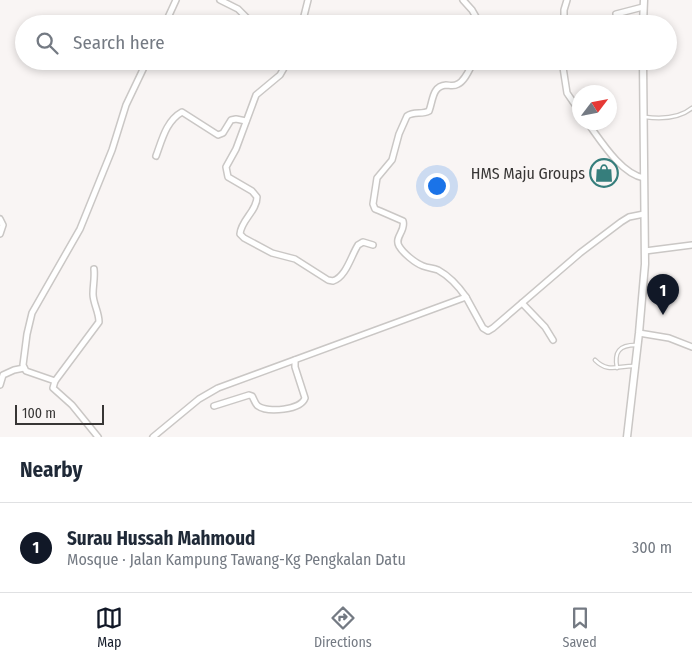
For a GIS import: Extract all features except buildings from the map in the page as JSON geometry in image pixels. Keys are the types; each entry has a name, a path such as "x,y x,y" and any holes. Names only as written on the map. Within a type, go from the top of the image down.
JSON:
{"street":[{"path":"169,15 176,0"},
{"path":"220,0 238,8 245,15"},
{"path":"304,15 308,0"},
{"path":"464,0 474,15"},
{"path":"564,15 566,0"},
{"path":"616,14 644,4"},
{"path":"55,381 26,371 24,368 27,334 32,313 80,229 112,150 126,105 143,70"},
{"path":"283,70 280,75 256,96 226,172 232,180 252,191 257,197 256,205 241,229 242,236 272,253 295,259 328,280 333,281 342,275 358,245 362,242 374,245"},
{"path":"468,70 459,84 454,86 446,85 437,89 430,111 425,114 414,113 407,116 399,134 392,160 376,178 373,204 376,209 403,221 403,230 398,240 402,250 421,265 441,272 454,282 466,297 483,328 488,331 493,328 580,253 621,222 629,217 644,214"},
{"path":"563,70 567,94 572,101"},
{"path":"627,437 644,286 644,70"},
{"path":"156,156 167,127 182,112 218,135 223,133 231,120 246,121"},
{"path":"594,130 622,167 631,174 644,178"},
{"path":"0,219 3,225 0,234"},
{"path":"645,251 692,245"},
{"path":"94,269 93,296 99,322 55,381 53,388 72,405 98,437"},
{"path":"154,437 208,392 466,297"},
{"path":"522,303 545,327 554,340"},
{"path":"640,333 669,338 692,347"},
{"path":"214,406 248,395 252,396 258,406 261,407 282,409 299,406 304,403 305,398 295,360"},
{"path":"0,385 3,375 24,368"}],"lane":[{"path":"644,117 682,116 692,108"},
{"path":"617,368 616,359 619,350 626,346 637,345"},
{"path":"595,360 604,368 635,366"}],"place":[{"name":"HMS Maju Groups","path":"604,173"},
{"name":"Surau Hussah Mahmoud","path":"663,315"}]}
